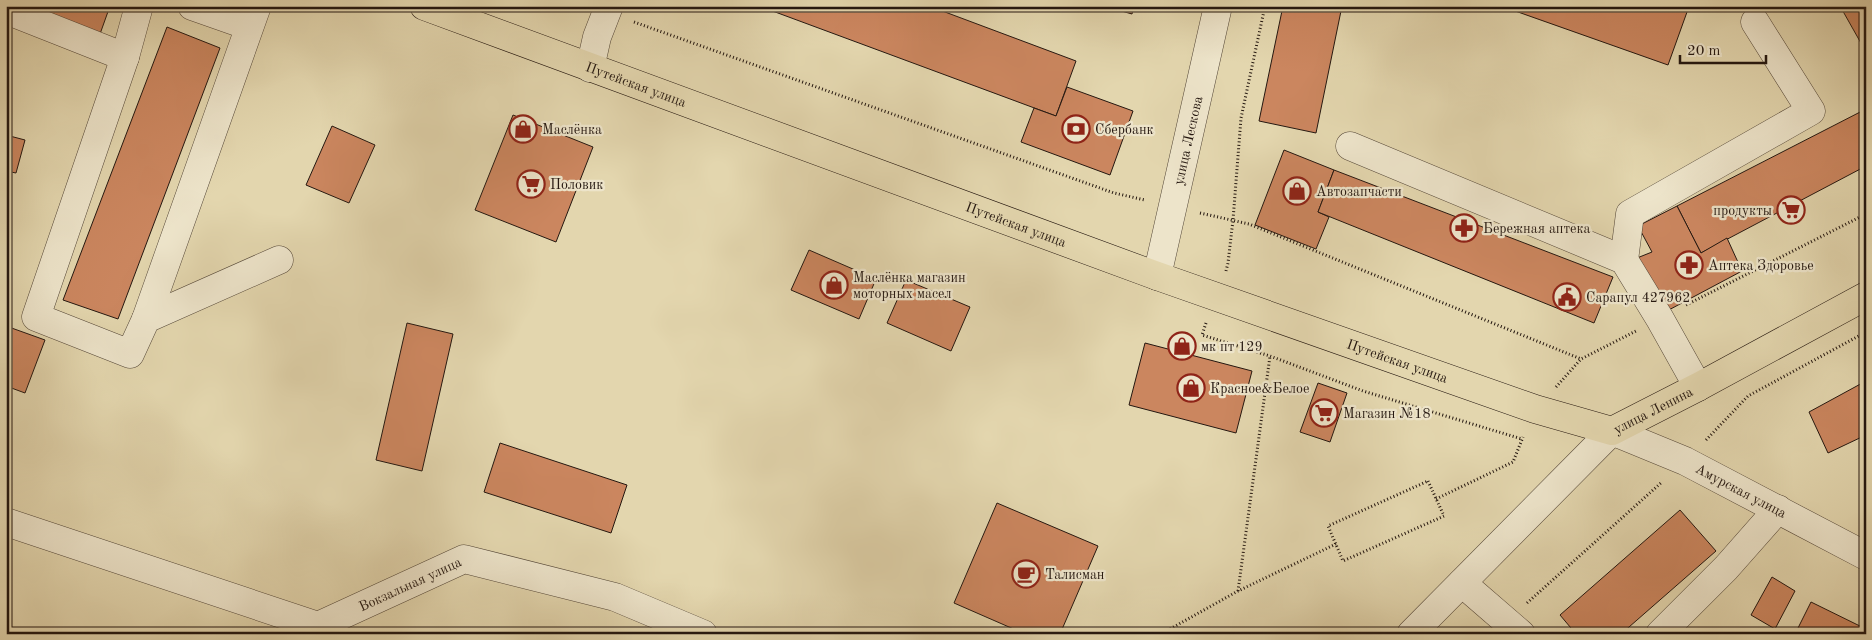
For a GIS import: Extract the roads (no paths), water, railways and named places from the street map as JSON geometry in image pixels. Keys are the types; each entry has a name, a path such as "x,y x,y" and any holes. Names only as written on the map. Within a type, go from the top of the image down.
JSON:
{"main road":[{"name":"Путейская улица","path":"424,6 1157,276 1535,409 1612,431"},
{"name":"улица Ленина","path":"1612,431 1698,388 1866,296"}],"street":[{"path":"139,6 124,57 36,317 130,354 146,319 253,16 192,6"},
{"name":"улица Лескова","path":"1157,276 1218,6"},
{"path":"590,68 597,37 608,9"},
{"path":"6,10 124,57"},
{"path":"1624,260 1630,214 1811,110 1755,22"},
{"path":"1350,146 1624,260 1660,319 1698,388"},
{"path":"146,319 279,260"},
{"name":"Амурская улица","path":"1612,431 1685,461 1866,556"},
{"name":"улица Ленина","path":"1411,634 1612,431"},
{"path":"1660,634 1726,568 1778,509"},
{"name":"Вокзальная улица","path":"6,522 318,626 464,559 616,597 703,634"},
{"path":"1462,583 1521,634"}],"place":[{"name":"Маслёнка","path":"523,129"},
{"name":"Сбербанк","path":"1076,129"},
{"name":"Половик","path":"531,184"},
{"name":"Автозапчасти","path":"1297,191"},
{"name":"продукты","path":"1791,210"},
{"name":"Бережная аптека","path":"1464,228"},
{"name":"Аптека Здоровье","path":"1689,265"},
{"name":"Маслёнка магазин моторных масел","path":"834,285"},
{"name":"Сарапул 427962","path":"1567,297"},
{"name":"мк пт 129","path":"1182,346"},
{"name":"Красное&Белое","path":"1191,388"},
{"name":"Магазин №18","path":"1324,413"},
{"name":"Талисман","path":"1026,574"}]}
